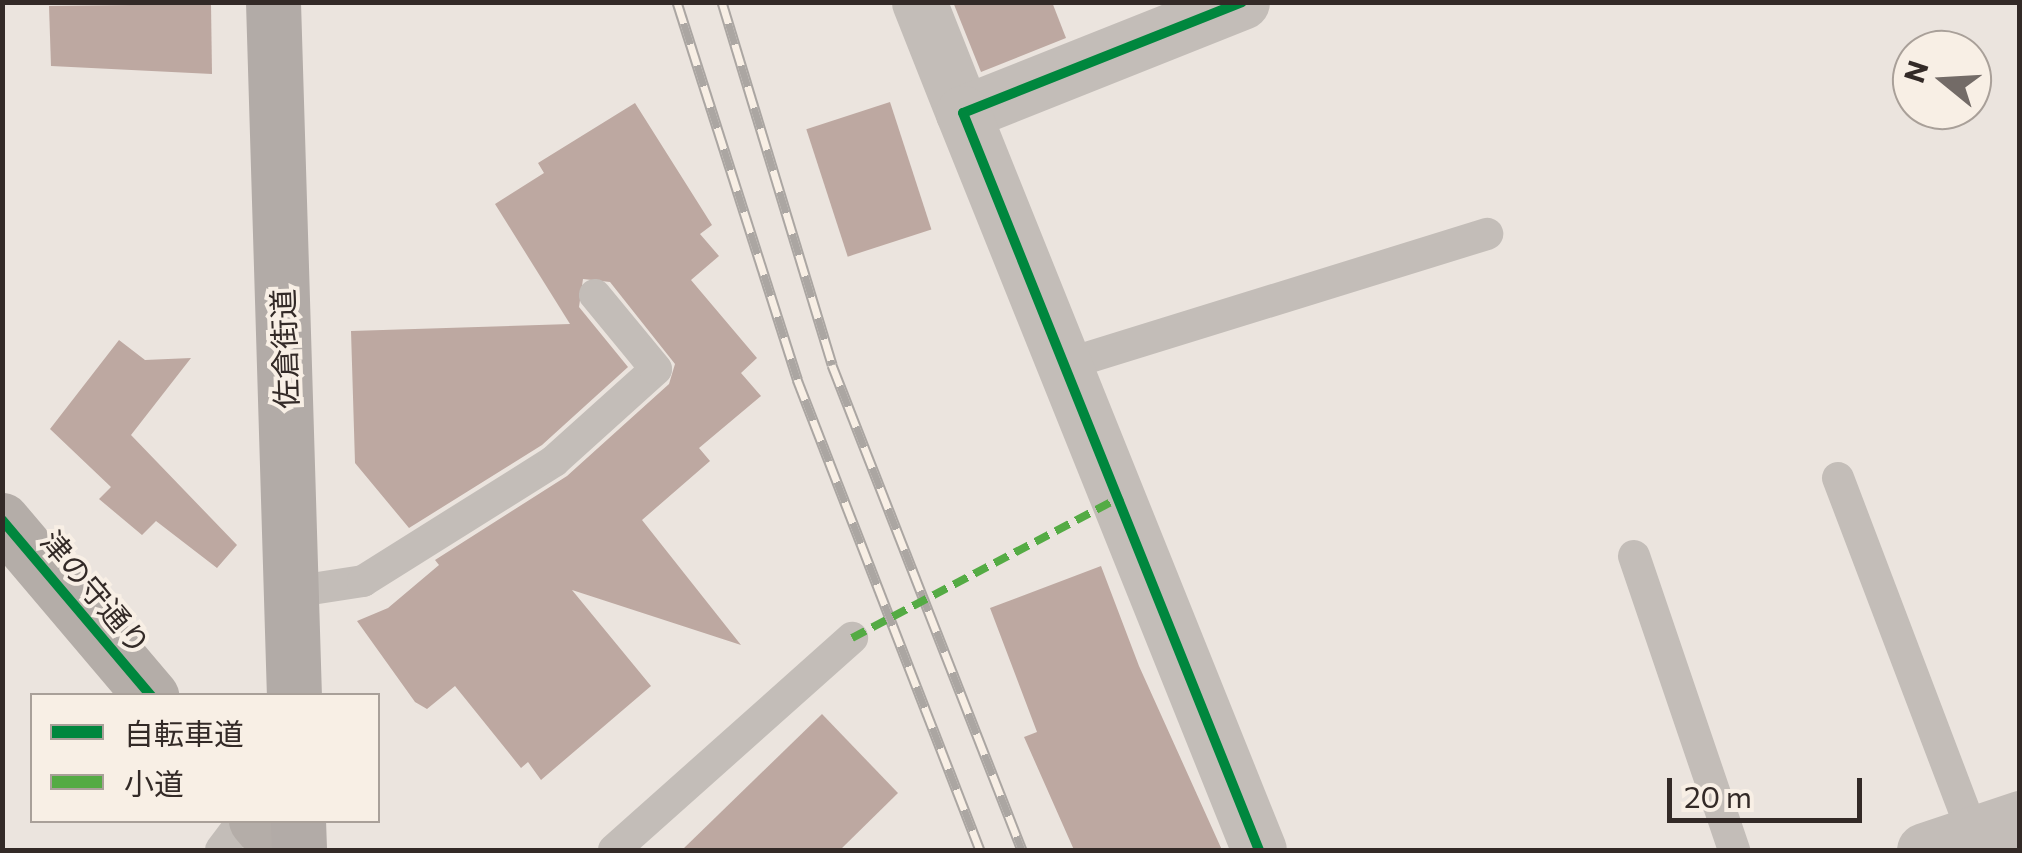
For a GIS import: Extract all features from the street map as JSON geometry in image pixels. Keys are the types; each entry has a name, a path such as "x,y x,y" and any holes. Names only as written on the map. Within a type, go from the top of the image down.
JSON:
{"main road":[{"name":"佐倉街道","path":"273,2 294,693"},
{"path":"298,823 299,850"}],"street":[{"path":"919,2 1067,364 1258,850"},
{"path":"963,113 1242,2"},
{"name":"津の守通り","path":"2,520 148,693"},
{"path":"258,823 281,850"}],"lane":[{"path":"1067,364 1487,234"},
{"path":"292,592 363,581 554,461 656,369 596,295"},
{"path":"1838,478 1972,834"},
{"path":"1634,556 1734,850"},
{"path":"614,850 852,638"},
{"path":"220,850 242,823"}],"building":[{"path":"953,2 1052,2 1066,38 981,72"},
{"path":"211,4 212,74 51,66 49,6"},
{"path":"890,102 931,229 848,257 806,129"},
{"path":"635,103 712,225 700,234 719,256 691,280 757,358 741,373 761,396 699,448 710,461 642,520 741,645 572,590 651,686 541,780 528,762 521,768 455,686 427,709 415,702 357,621 388,608 439,565 435,560 567,476 669,384 675,364 610,282 583,279 579,307 628,367 542,445 409,528 355,463 351,331 570,324 495,204 544,173 538,163"},
{"path":"119,340 145,360 191,358 131,435 237,545 217,568 156,521 142,535 99,499 111,487 50,429"},
{"path":"1101,566 1139,666 1222,850 1074,850 1024,737 1037,732 990,608"},
{"path":"822,714 898,793 840,850 682,850"}],"railway":[{"path":"677,2 797,379 980,850"},
{"path":"722,2 832,365 1022,850"}],"marked path":[{"path":"852,638 1122,496"}],"cycle path":[{"path":"1242,2 963,113 1259,850"},
{"path":"2,520 148,693"}]}
